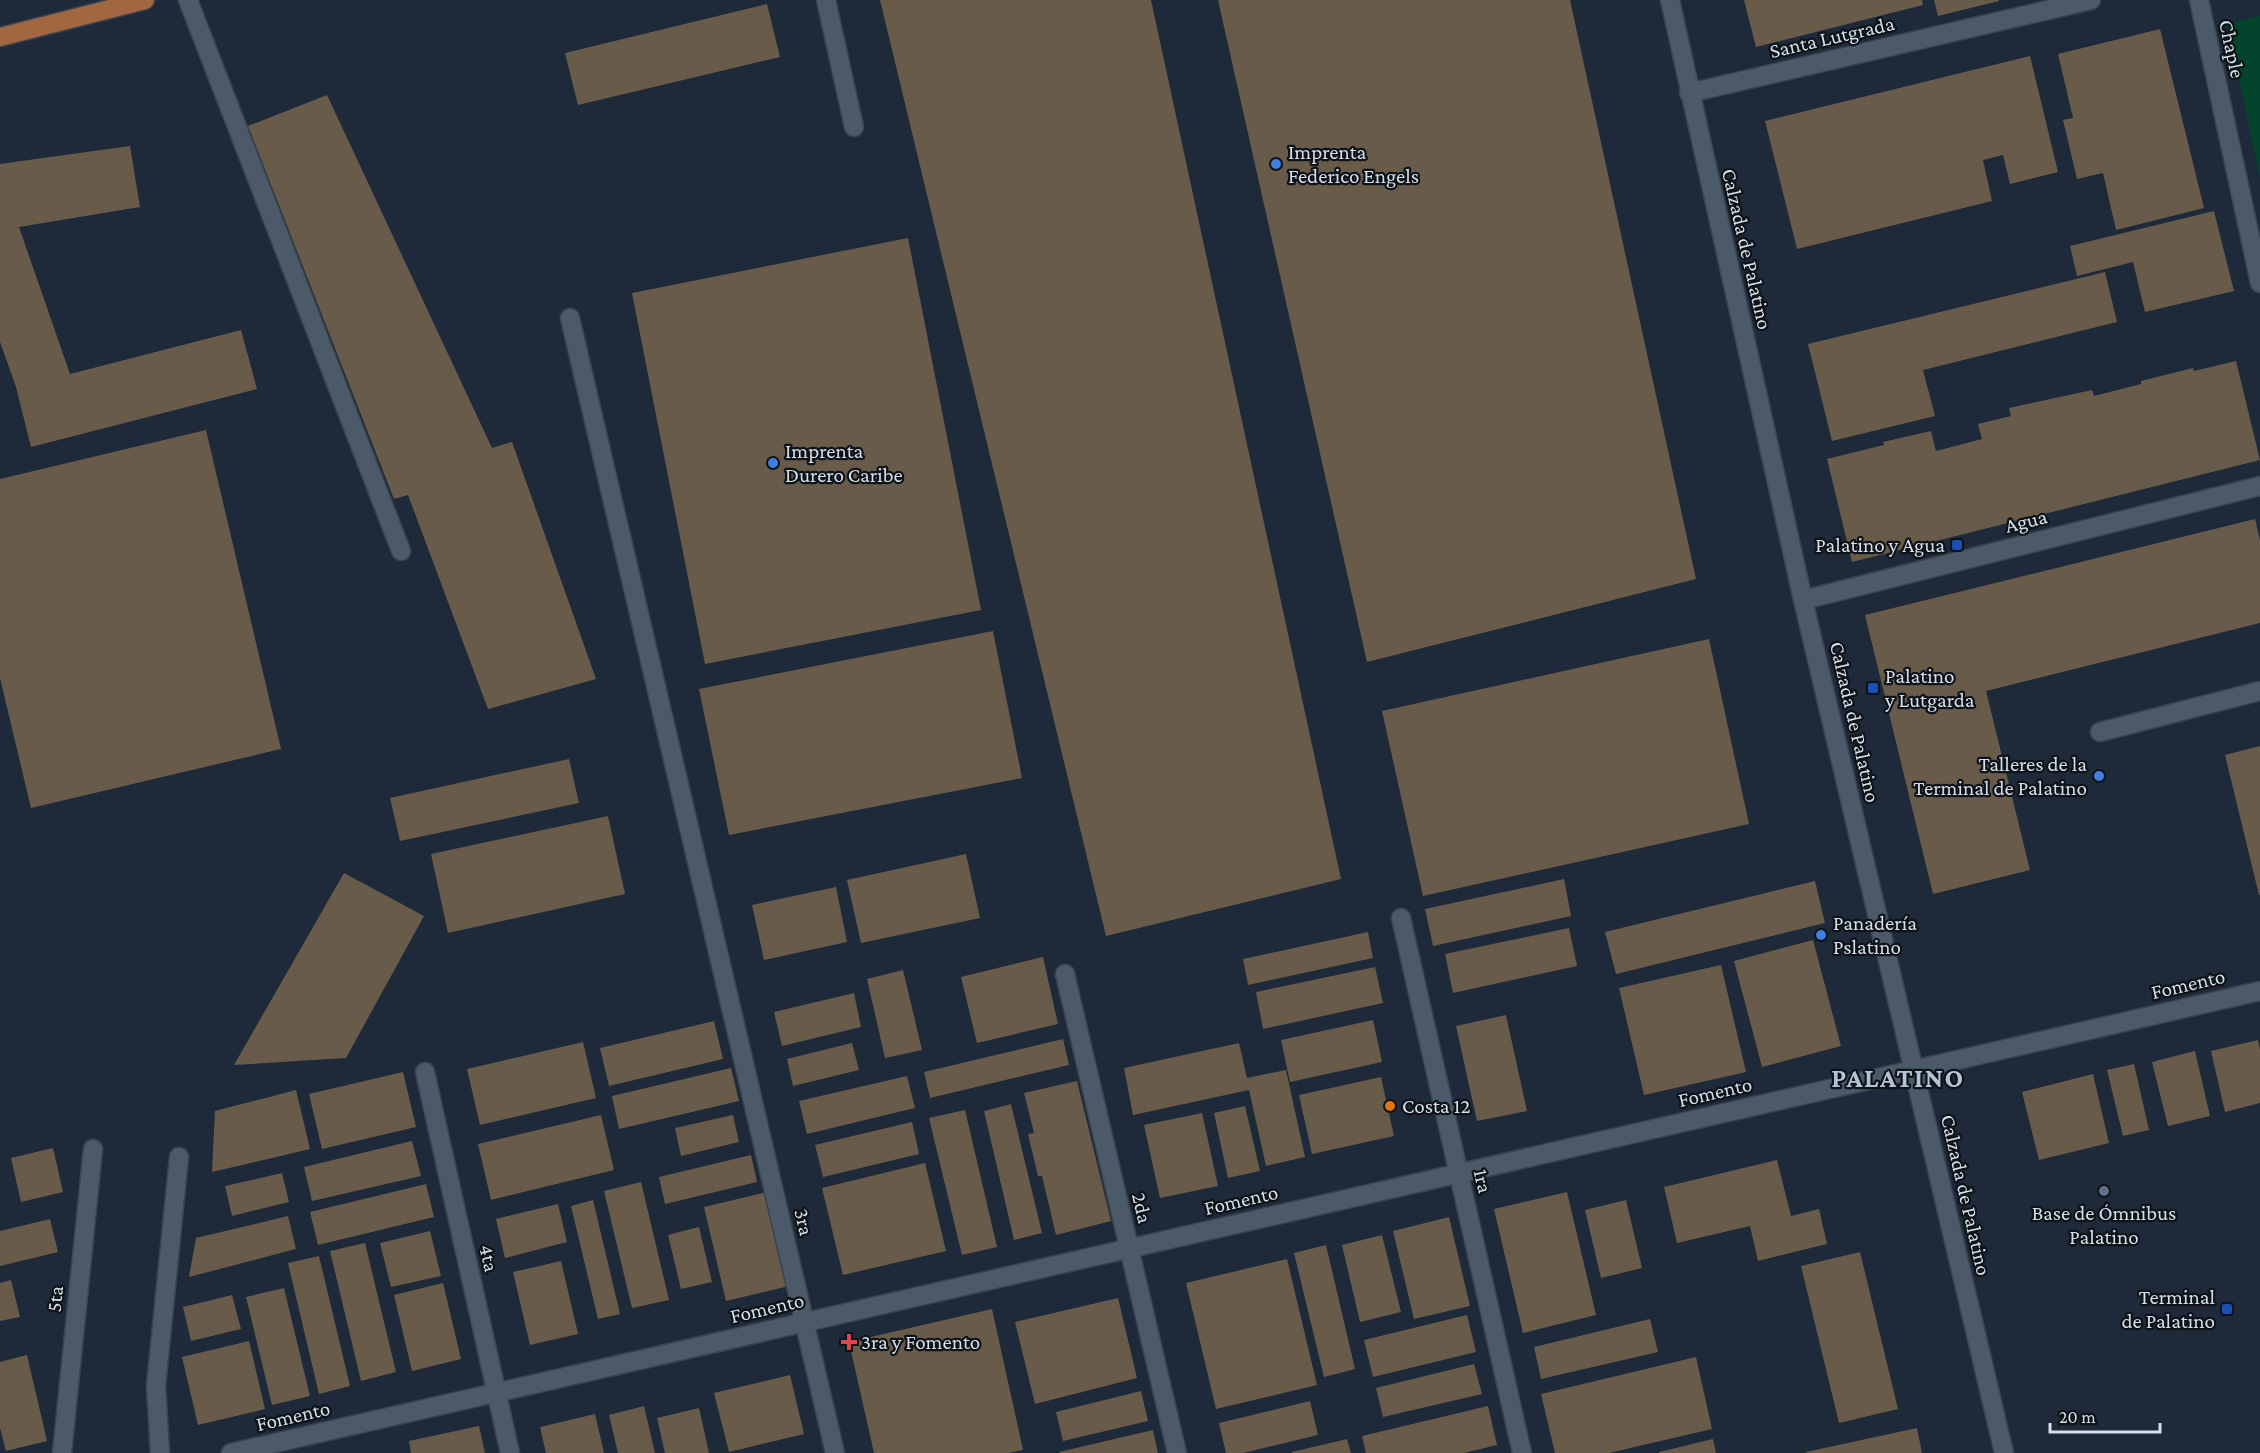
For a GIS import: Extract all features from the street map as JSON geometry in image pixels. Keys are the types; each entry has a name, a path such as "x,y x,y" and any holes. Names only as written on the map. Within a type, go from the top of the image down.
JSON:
{"main road":[{"path":"0,37 145,0"}],"street":[{"path":"188,0 401,551"},
{"path":"826,0 854,127"},
{"name":"Calzada de Palatino","path":"1670,0 1803,600 2004,1453"},
{"name":"Santa Lutgrada","path":"1689,93 2091,0"},
{"name":"Chaple","path":"2199,0 2260,283"},
{"name":"3ra","path":"570,318 835,1453"},
{"name":"Agua","path":"1803,600 2260,486"},
{"path":"2100,732 2260,692"},
{"name":"1ra","path":"1401,918 1522,1453"},
{"name":"2da","path":"1065,974 1177,1453"},
{"name":"Fomento","path":"231,1453 2260,991"},
{"name":"4ta","path":"425,1072 510,1453"},
{"name":"5ta","path":"62,1453 93,1149"},
{"path":"160,1453 156,1386 179,1157"}],"green space":[{"path":"2260,16 2260,178 2227,23"}],"building":[{"path":"880,0 1151,0 1341,879 1106,936"},
{"path":"1218,0 1570,0 1696,579 1367,662"},
{"path":"1744,0 1922,0 1923,5 1756,47"},
{"path":"1934,0 1999,0 1999,1 1938,16"},
{"path":"767,4 780,57 578,105 565,53"},
{"path":"2160,29 2204,208 2116,230 2103,173 2077,179 2063,120 2073,118 2058,54"},
{"path":"2030,56 2058,172 2010,184 2003,155 1983,160 1992,201 1797,249 1765,121"},
{"path":"327,95 492,448 512,442 596,679 488,709 408,495 394,499 248,126"},
{"path":"130,146 140,207 19,227 70,374 241,330 257,389 31,447 16,387 0,342 0,164"},
{"path":"2214,211 2234,291 2145,312 2133,262 2077,276 2070,246"},
{"path":"908,238 981,610 705,664 632,293"},
{"path":"2105,272 2117,322 1923,370 1935,416 1832,441 1808,344"},
{"path":"2236,361 2260,460 1852,562 1827,459 1884,445 1883,442 1931,431 1936,451 1982,439 1978,424 2011,416 2009,408 2092,390 2094,396 2193,368 2194,371"},
{"path":"206,430 281,749 31,808 0,678 0,479"},
{"path":"2255,519 2260,540 2260,623 1986,691 2030,870 1933,894 1865,615"},
{"path":"993,631 1022,778 729,835 699,689"},
{"path":"1709,639 1749,824 1423,896 1382,711"},
{"path":"2260,746 2260,895 2259,895 2225,755"},
{"path":"569,759 579,803 400,841 390,798"},
{"path":"608,816 625,894 448,933 431,854"},
{"path":"966,854 980,918 861,943 847,880"},
{"path":"344,873 424,916 346,1058 234,1065"},
{"path":"1564,879 1571,916 1433,946 1425,909"},
{"path":"1815,881 1825,923 1616,974 1605,932"},
{"path":"836,887 847,942 764,960 752,905"},
{"path":"1569,928 1577,966 1453,993 1445,954"},
{"path":"1368,932 1373,958 1248,985 1243,959"},
{"path":"1813,940 1841,1046 1762,1067 1734,961"},
{"path":"1043,957 1058,1024 977,1043 961,977"},
{"path":"1721,965 1746,1072 1644,1095 1619,988"},
{"path":"1375,967 1383,1003 1263,1029 1256,992"},
{"path":"903,970 922,1050 885,1058 867,979"},
{"path":"854,993 861,1027 782,1046 774,1012"},
{"path":"1506,1015 1527,1111 1477,1121 1456,1026"},
{"path":"1373,1020 1382,1062 1290,1082 1281,1040"},
{"path":"714,1021 723,1059 609,1086 600,1048"},
{"path":"1063,1039 1069,1065 930,1098 924,1072"},
{"path":"2258,1040 2260,1103 2225,1112 2211,1051"},
{"path":"583,1042 596,1098 480,1125 467,1069"},
{"path":"852,1043 859,1070 793,1086 787,1059"},
{"path":"1239,1043 1247,1078 1286,1070 1305,1157 1266,1166 1249,1090 1133,1115 1124,1068"},
{"path":"2195,1051 2210,1116 2168,1126 2152,1062"},
{"path":"2134,1064 2149,1130 2123,1136 2107,1070"},
{"path":"731,1068 739,1101 619,1129 612,1096"},
{"path":"403,1072 416,1127 322,1149 309,1094"},
{"path":"2093,1074 2109,1143 2039,1160 2022,1092"},
{"path":"907,1076 915,1108 807,1134 799,1101"},
{"path":"1381,1077 1394,1136 1312,1154 1299,1095"},
{"path":"1077,1081 1111,1221 1056,1235 1042,1176 1038,1176 1028,1134 1034,1133 1024,1093"},
{"path":"296,1090 310,1149 212,1172 215,1111"},
{"path":"1011,1104 1042,1233 1014,1240 984,1111"},
{"path":"1245,1106 1260,1171 1228,1178 1214,1113"},
{"path":"965,1110 997,1247 962,1255 929,1118"},
{"path":"1202,1113 1218,1186 1160,1198 1144,1125"},
{"path":"601,1115 614,1170 491,1200 478,1144"},
{"path":"733,1115 739,1142 681,1156 675,1128"},
{"path":"912,1122 919,1154 823,1177 815,1145"},
{"path":"412,1141 421,1176 312,1201 304,1167"},
{"path":"53,1148 63,1192 21,1202 11,1158"},
{"path":"751,1155 757,1182 665,1204 659,1177"},
{"path":"1777,1160 1791,1216 1819,1209 1827,1244 1758,1261 1750,1226 1677,1243 1664,1187"},
{"path":"925,1163 946,1251 843,1275 822,1188"},
{"path":"282,1173 289,1202 232,1216 225,1186"},
{"path":"641,1182 669,1300 632,1308 604,1191"},
{"path":"426,1184 434,1217 318,1245 310,1212"},
{"path":"767,1192 789,1286 726,1301 704,1207"},
{"path":"1567,1192 1596,1315 1523,1333 1494,1209"},
{"path":"593,1200 620,1314 598,1319 571,1206"},
{"path":"1626,1200 1642,1268 1601,1278 1585,1210"},
{"path":"558,1204 567,1242 505,1258 496,1219"},
{"path":"288,1216 296,1249 189,1277 196,1238"},
{"path":"1449,1217 1470,1306 1414,1319 1393,1231"},
{"path":"50,1219 58,1252 0,1266 0,1231"},
{"path":"699,1227 712,1282 681,1289 668,1235"},
{"path":"430,1231 441,1276 391,1287 380,1243"},
{"path":"1382,1235 1401,1312 1360,1322 1342,1245"},
{"path":"365,1243 396,1372 361,1381 330,1251"},
{"path":"1326,1245 1355,1369 1324,1377 1294,1253"},
{"path":"1860,1252 1898,1409 1839,1423 1801,1266"},
{"path":"319,1256 350,1386 319,1394 288,1263"},
{"path":"1287,1259 1317,1385 1216,1409 1186,1283"},
{"path":"561,1261 578,1334 530,1345 513,1272"},
{"path":"11,1280 20,1317 0,1321 0,1283"},
{"path":"443,1283 461,1359 412,1371 394,1295"},
{"path":"284,1288 310,1396 272,1405 246,1297"},
{"path":"232,1295 241,1329 191,1341 183,1307"},
{"path":"1118,1298 1137,1378 1035,1404 1015,1322"},
{"path":"992,1309 1023,1450 1008,1453 874,1453 849,1342"},
{"path":"1467,1315 1476,1352 1373,1377 1364,1340"},
{"path":"1650,1319 1658,1352 1541,1379 1534,1347"},
{"path":"249,1341 265,1409 198,1425 182,1357"},
{"path":"27,1355 47,1441 6,1451 0,1428 0,1362"},
{"path":"1696,1357 1712,1429 1609,1453 1555,1453 1541,1394"},
{"path":"1474,1364 1482,1394 1383,1417 1376,1388"},
{"path":"790,1375 804,1434 729,1452 714,1393"},
{"path":"1141,1391 1148,1421 1063,1441 1056,1412"},
{"path":"1310,1401 1318,1435 1243,1453 1226,1453 1219,1423"},
{"path":"644,1406 655,1453 618,1453 609,1415"},
{"path":"1488,1406 1497,1445 1464,1453 1366,1453 1362,1436"},
{"path":"699,1408 709,1453 665,1453 657,1418"},
{"path":"595,1414 604,1453 546,1453 540,1427"},
{"path":"479,1426 485,1453 411,1453 409,1441"},
{"path":"1917,1428 1922,1453 1806,1453 1806,1452"},
{"path":"1153,1430 1158,1453 1059,1452"},
{"path":"1347,1439 1351,1453 1292,1453 1292,1452"},
{"path":"1713,1439 1716,1453 1659,1453 1659,1452"}],"place":[{"name":"Imprenta Federico Engels","path":"1276,164"},
{"name":"Imprenta Durero Caribe","path":"773,463"},
{"name":"Palatino y Agua","path":"1957,545"},
{"name":"Palatino y Lutgarda","path":"1873,688"},
{"name":"Talleres de la Terminal de Palatino","path":"2099,776"},
{"name":"Panadería Pslatino","path":"1821,935"},
{"name":"Costa 12","path":"1390,1106"},
{"name":"Base de Ómnibus Palatino","path":"2104,1191"},
{"name":"Terminal de Palatino","path":"2227,1309"},
{"name":"3ra y Fomento","path":"849,1342"}],"district":[{"name":"PALATINO","path":"1898,1078"}]}
